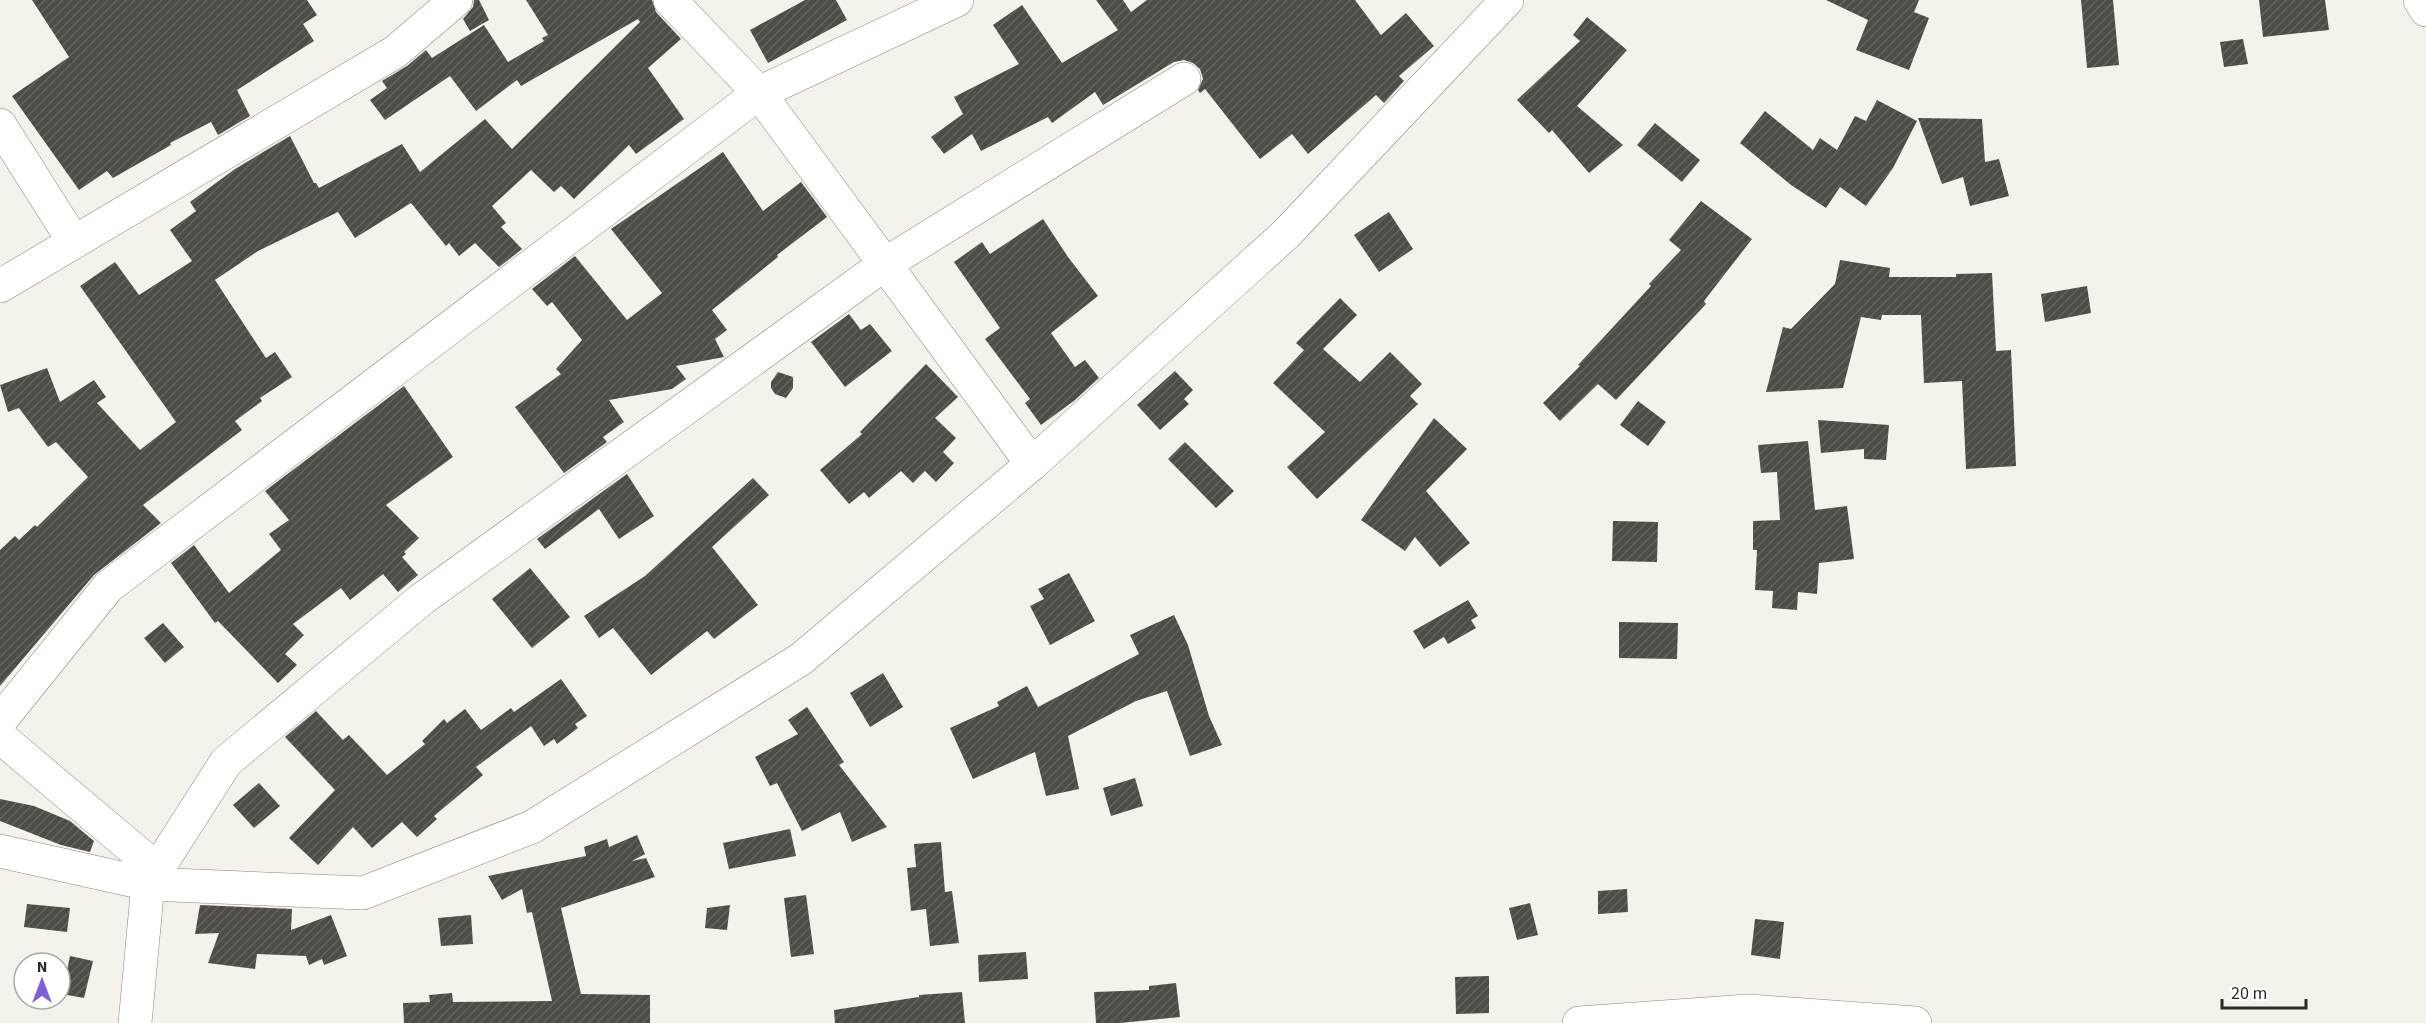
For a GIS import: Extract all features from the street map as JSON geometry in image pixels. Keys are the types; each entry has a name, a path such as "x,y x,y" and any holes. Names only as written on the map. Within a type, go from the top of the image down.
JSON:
{"street":[{"path":"0,286 395,52 456,0"},
{"path":"670,0 759,93 1032,464"},
{"path":"0,721 108,587 759,93 957,0"},
{"path":"0,851 152,876 363,893 532,827 801,659 1032,464 1286,234 1507,0"},
{"path":"2420,0 2426,10"},
{"path":"135,1023 152,876 226,762 413,606 885,264 1184,79"},
{"path":"0,125 74,242"},
{"path":"0,736 152,876"},
{"path":"1579,1023 1748,1011 1915,1023"}],"building":[{"path":"32,0 307,0 317,15 303,24 314,41 237,90 250,116 218,135 211,122 170,143 171,145 113,178 107,171 79,190 12,96 69,57"},
{"path":"474,0 479,0 489,20 470,31 463,19 473,7"},
{"path":"526,0 652,0 656,12 681,39 648,68 684,119 636,154 629,145 574,199 561,186 554,192 531,170 492,206 506,223 501,227 522,249 499,267 475,243 459,256 449,243 446,246 411,203 355,238 338,212 258,251 215,280 266,358 275,352 292,377 260,398 262,401 235,421 242,430 143,505 161,523 94,575 0,686 0,550 15,536 19,540 35,525 37,527 88,477 56,442 48,447 19,408 8,412 0,385 47,368 60,402 94,380 106,397 97,403 140,450 176,422 80,286 115,262 139,295 192,261 170,230 196,211 190,202 235,169 290,136 314,183 319,188 402,144 420,172 485,119 512,149 640,22 638,19 521,86 517,80 476,111 450,76 385,120 370,100 387,88 382,81 407,66 426,50 432,58 484,25 508,62 544,41 542,38 548,35"},
{"path":"805,0 836,0 847,20 768,63 750,30"},
{"path":"1096,0 1123,0 1131,12 1147,0 1355,0 1381,35 1406,13 1434,46 1399,76 1404,81 1384,103 1376,95 1308,154 1292,134 1260,159 1205,89 1200,93 1198,90 1203,79 1200,69 1184,60 1174,62 1103,105 1095,92 1052,123 1048,117 981,151 972,134 944,154 931,137 963,114 954,97 1019,64 993,25 1022,5 1062,63 1118,30"},
{"path":"1826,0 1919,0 1914,12 1929,18 1909,70 1856,50 1868,20"},
{"path":"2081,0 2113,0 2119,65 2087,68"},
{"path":"2259,0 2325,0 2329,30 2263,37"},
{"path":"1587,17 1627,50 1577,106 1623,145 1589,173 1552,130 1549,133 1517,100 1580,41 1573,35"},
{"path":"2243,39 2248,64 2224,67 2220,42"},
{"path":"1877,100 1917,121 1893,168 1866,206 1840,187 1826,208 1791,185 1740,143 1765,111 1813,150 1820,138 1837,150 1855,116 1866,121"},
{"path":"1918,118 1982,119 1985,162 1999,159 2009,196 1970,206 1963,177 1942,184"},
{"path":"1655,123 1700,160 1682,182 1637,145"},
{"path":"723,152 763,211 801,182 827,217 777,255 778,257 712,310 727,330 715,339 724,357 676,366 686,379 672,389 609,400 624,422 603,437 607,442 564,473 515,407 561,374 556,369 582,340 552,302 547,306 532,289 575,256 627,320 662,293 611,229"},
{"path":"1701,201 1752,239 1704,301 1706,304 1616,400 1598,384 1560,421 1543,403 1580,366 1578,365 1681,250 1669,240"},
{"path":"1389,212 1413,249 1379,272 1354,235"},
{"path":"1043,219 1098,296 1051,333 1075,367 1085,360 1099,378 1075,400 1041,425 1025,403 1030,399 985,339 1000,328 954,262 982,242 990,254"},
{"path":"1840,260 1890,268 1889,277 1956,277 1956,274 1992,273 1996,351 2011,350 2016,466 1966,469 1962,381 1924,383 1921,315 1882,315 1881,320 1861,317 1843,388 1766,392 1783,327 1791,329 1835,284"},
{"path":"2087,286 2091,313 2045,322 2041,294"},
{"path":"1340,298 1357,315 1323,349 1360,382 1390,352 1422,384 1410,396 1418,404 1317,499 1287,467 1325,432 1273,383 1304,350 1296,343"},
{"path":"849,314 861,330 870,324 892,351 845,387 811,342"},
{"path":"926,364 958,397 935,418 956,438 943,452 954,463 936,482 925,471 913,483 901,471 869,498 864,492 849,504 820,470 862,434 860,432"},
{"path":"1175,371 1193,390 1184,399 1189,404 1160,430 1137,405"},
{"path":"778,372 793,377 793,388 786,398 775,394 771,388 771,382"},
{"path":"404,386 453,457 386,505 419,538 404,552 406,554 402,557 418,575 398,592 383,574 350,600 341,588 293,624 304,635 285,654 297,665 278,683 218,621 215,623 171,563 194,545 229,593 281,550 269,534 289,520 265,491"},
{"path":"1638,401 1666,422 1648,446 1620,425"},
{"path":"1434,418 1467,449 1426,491 1470,543 1440,567 1415,537 1405,551 1361,520"},
{"path":"1818,420 1889,425 1886,460 1864,459 1864,449 1821,453"},
{"path":"1808,441 1815,510 1847,506 1854,559 1819,563 1817,594 1798,592 1797,610 1772,608 1773,591 1755,590 1757,550 1753,550 1753,521 1780,520 1777,472 1761,473 1758,445"},
{"path":"1185,442 1234,491 1216,508 1168,459"},
{"path":"627,474 654,516 619,539 599,509 545,549 537,539"},
{"path":"753,478 769,495 712,547 758,605 714,639 707,631 651,675 613,628 599,638 584,616 645,576"},
{"path":"1613,521 1658,522 1657,562 1612,561"},
{"path":"530,568 570,617 532,648 492,599"},
{"path":"1069,573 1095,621 1050,645 1030,606 1044,599 1038,589"},
{"path":"1468,600 1478,616 1471,620 1476,628 1448,644 1444,637 1424,649 1413,631"},
{"path":"1174,615 1188,645 1209,716 1222,745 1190,756 1167,691 1136,701 1068,736 1079,789 1046,796 1035,752 973,779 950,728 999,706 997,702 1027,686 1038,707 1139,654 1130,635"},
{"path":"1619,622 1678,623 1677,659 1619,658"},
{"path":"163,623 184,647 165,663 144,638"},
{"path":"883,673 903,707 870,727 850,693"},
{"path":"561,679 587,716 575,724 578,728 557,744 554,739 544,746 531,726 476,767 483,775 434,816 437,819 417,837 402,822 372,848 353,827 318,865 289,838 335,790 285,737 316,711 343,740 349,735 387,775 425,744 422,741 444,719 447,723 465,709 481,730 511,708 514,712"},
{"path":"807,707 844,762 839,765 887,827 852,842 840,812 802,831 777,783 770,786 755,757 798,734 788,720"},
{"path":"1135,778 1143,806 1111,816 1103,788"},
{"path":"259,783 280,806 254,828 233,805"},
{"path":"0,799 34,806 70,821 94,841 90,852 61,845 0,821"},
{"path":"790,829 796,856 729,869 723,843"},
{"path":"637,835 645,854 632,861 646,858 655,877 561,908 581,994 650,995 650,1023 404,1023 403,1003 430,1002 429,995 452,993 453,1002 552,1001 532,912 527,913 522,889 502,900 488,876 586,856 584,847 607,839 609,847"},
{"path":"941,842 945,892 952,891 959,943 930,946 926,909 911,911 907,868 916,867 914,844"},
{"path":"1627,889 1628,912 1598,914 1598,891"},
{"path":"806,895 814,954 791,957 784,898"},
{"path":"1530,903 1538,935 1517,940 1509,908"},
{"path":"27,904 70,908 67,932 24,927"},
{"path":"200,905 292,909 291,930 331,915 347,956 324,965 322,959 309,965 306,956 257,954 255,969 208,963 219,933 195,934"},
{"path":"730,905 727,930 705,928 707,908"},
{"path":"471,915 473,944 441,946 438,918"},
{"path":"1755,919 1784,922 1780,959 1751,955"},
{"path":"1026,952 1028,979 979,982 978,955"},
{"path":"72,956 93,961 84,998 72,996"},
{"path":"1489,976 1489,1013 1456,1014 1455,977"},
{"path":"1176,983 1180,1017 1096,1023 1094,992 1149,990 1149,986"},
{"path":"962,992 965,1023 835,1023 834,1010 919,997 919,995"}]}
